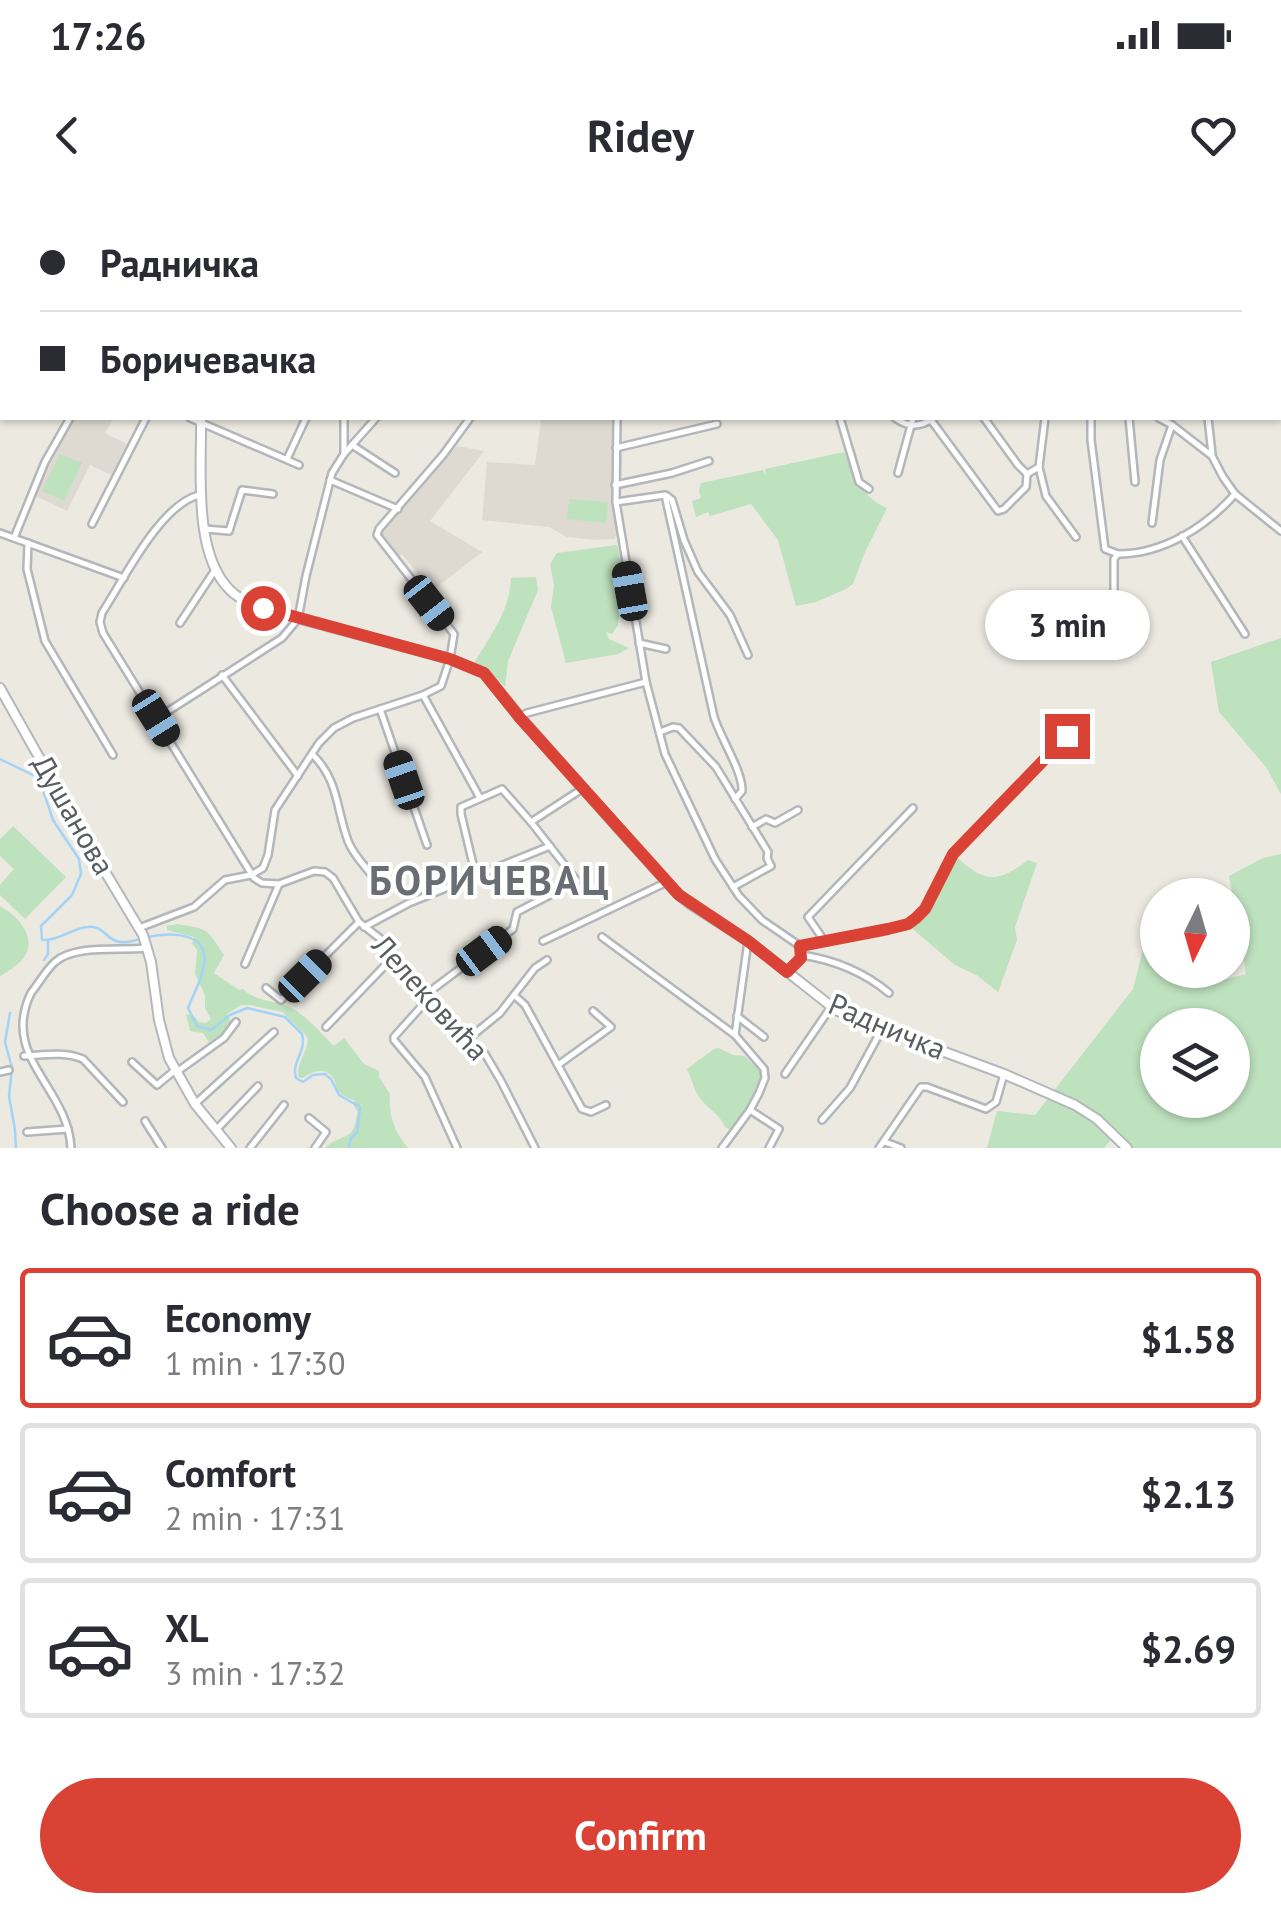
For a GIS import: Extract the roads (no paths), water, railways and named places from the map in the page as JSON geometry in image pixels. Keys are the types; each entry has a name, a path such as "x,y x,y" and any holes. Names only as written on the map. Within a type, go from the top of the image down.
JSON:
{"street":[{"path":"14,538 42,470 69,420"},
{"path":"92,524 145,420"},
{"path":"180,623 215,570 205,529 201,420 299,465"},
{"path":"287,459 305,420"},
{"path":"344,420 344,454"},
{"path":"156,718 282,638 298,619 330,480 344,454 374,420"},
{"path":"71,1148 64,1116 24,1056 16,1034 23,1005 54,962 73,952 122,950 194,907 225,880 259,872 265,865 275,810 324,738 340,724 423,696 441,686 454,634 378,534 469,420"},
{"path":"617,420 616,502 646,682 670,768 733,887 753,912 800,946 802,955"},
{"path":"841,420 859,482 869,490"},
{"path":"933,420 998,511 1026,488 1027,474"},
{"path":"985,420 1027,474"},
{"path":"1045,420 1039,467 1046,496 1076,537"},
{"path":"1091,420 1105,549 1118,554 1148,552 1220,511 1235,494"},
{"path":"1129,420 1135,482"},
{"path":"1164,420 1212,456"},
{"path":"1208,420 1212,456 1222,477 1235,494 1281,531"},
{"path":"898,473 912,422"},
{"path":"616,448 718,424"},
{"path":"1152,523 1160,460 1172,424"},
{"path":"352,445 394,472"},
{"path":"614,486 708,462"},
{"path":"1027,474 1039,467"},
{"path":"330,480 398,509"},
{"path":"205,529 229,531 242,490 272,494"},
{"path":"202,494 170,512 102,613 102,629 251,874 262,882 279,884 245,964"},
{"path":"616,502 665,496 672,500 689,553 730,615 748,655"},
{"path":"665,496 714,718 742,781 742,791 735,799"},
{"path":"0,533 124,578"},
{"path":"1182,536 1245,634"},
{"path":"28,544 27,569 44,641 112,755"},
{"path":"681,567 689,553"},
{"path":"1114,604 1114,559 1118,554"},
{"name":"Радничка","path":"215,570 228,588 263,608 479,670 686,901 748,941 831,1007 1083,1109 1127,1148"},
{"path":"639,643 666,649"},
{"path":"222,675 299,777"},
{"path":"520,718 646,682"},
{"name":"Душанова","path":"0,688 144,938"},
{"path":"423,696 480,798"},
{"path":"380,710 427,845"},
{"path":"658,733 679,728 716,767 768,852 770,866 733,887"},
{"path":"800,946 908,924 916,918 925,909 953,854 1067,736"},
{"path":"312,754 326,770 338,799 349,844 370,874"},
{"path":"457,1148 423,1074 394,1037 426,997 513,929 518,912 577,881 499,788 460,810 476,877"},
{"path":"531,822 584,788"},
{"path":"825,942 808,917 913,808"},
{"path":"752,827 766,819 775,823 798,810"},
{"path":"266,988 281,1000 361,924 550,846"},
{"name":"Лелековића","path":"279,884 314,871 333,878 361,924 382,939 450,1026 481,1050 535,1148"},
{"path":"543,941 667,882"},
{"path":"602,937 734,1035 764,1070 763,1084 750,1110 722,1148"},
{"path":"144,938 158,1020 175,1072 194,1104 231,1148"},
{"path":"734,1035 748,941"},
{"path":"326,1028 395,954"},
{"path":"787,972 802,955"},
{"path":"802,955 825,959 872,978 889,993"},
{"path":"468,1039 500,1014 535,968 547,960"},
{"path":"514,995 526,1005 584,1111 606,1105"},
{"path":"785,1074 831,1007"},
{"path":"558,1065 612,1027 594,1010"},
{"path":"737,1016 764,1037"},
{"path":"132,1062 157,1085 220,1041 236,1022"},
{"path":"822,1120 850,1088 882,1029"},
{"path":"194,1104 274,1032"},
{"path":"24,1056 59,1054 83,1059 123,1102"},
{"path":"0,1072 9,1070"},
{"path":"901,1148 882,1145 921,1087 986,1109 996,1102 1004,1074"},
{"path":"216,1130 258,1086"},
{"path":"250,1148 284,1105"},
{"path":"750,1110 779,1130 769,1148"},
{"path":"308,1118 326,1132 315,1148"},
{"path":"145,1121 162,1148"},
{"path":"27,1132 68,1129"}],"waterway":[{"path":"0,759 39,778 53,820 79,859 81,874 72,895 41,926 42,940 93,927 119,942 140,939"},
{"path":"148,937 180,935 201,947 204,967 188,1008 197,1026 211,1030 247,1008 285,1017 302,1034 296,1078 303,1082 313,1075 325,1074 339,1095 360,1107 357,1132 349,1148"},
{"path":"44,960 48,942"},
{"path":"10,1013 5,1042 12,1068 9,1096 16,1148"}],"district":[{"name":"БОРИЧЕВАЦ","path":"490,881"}]}
